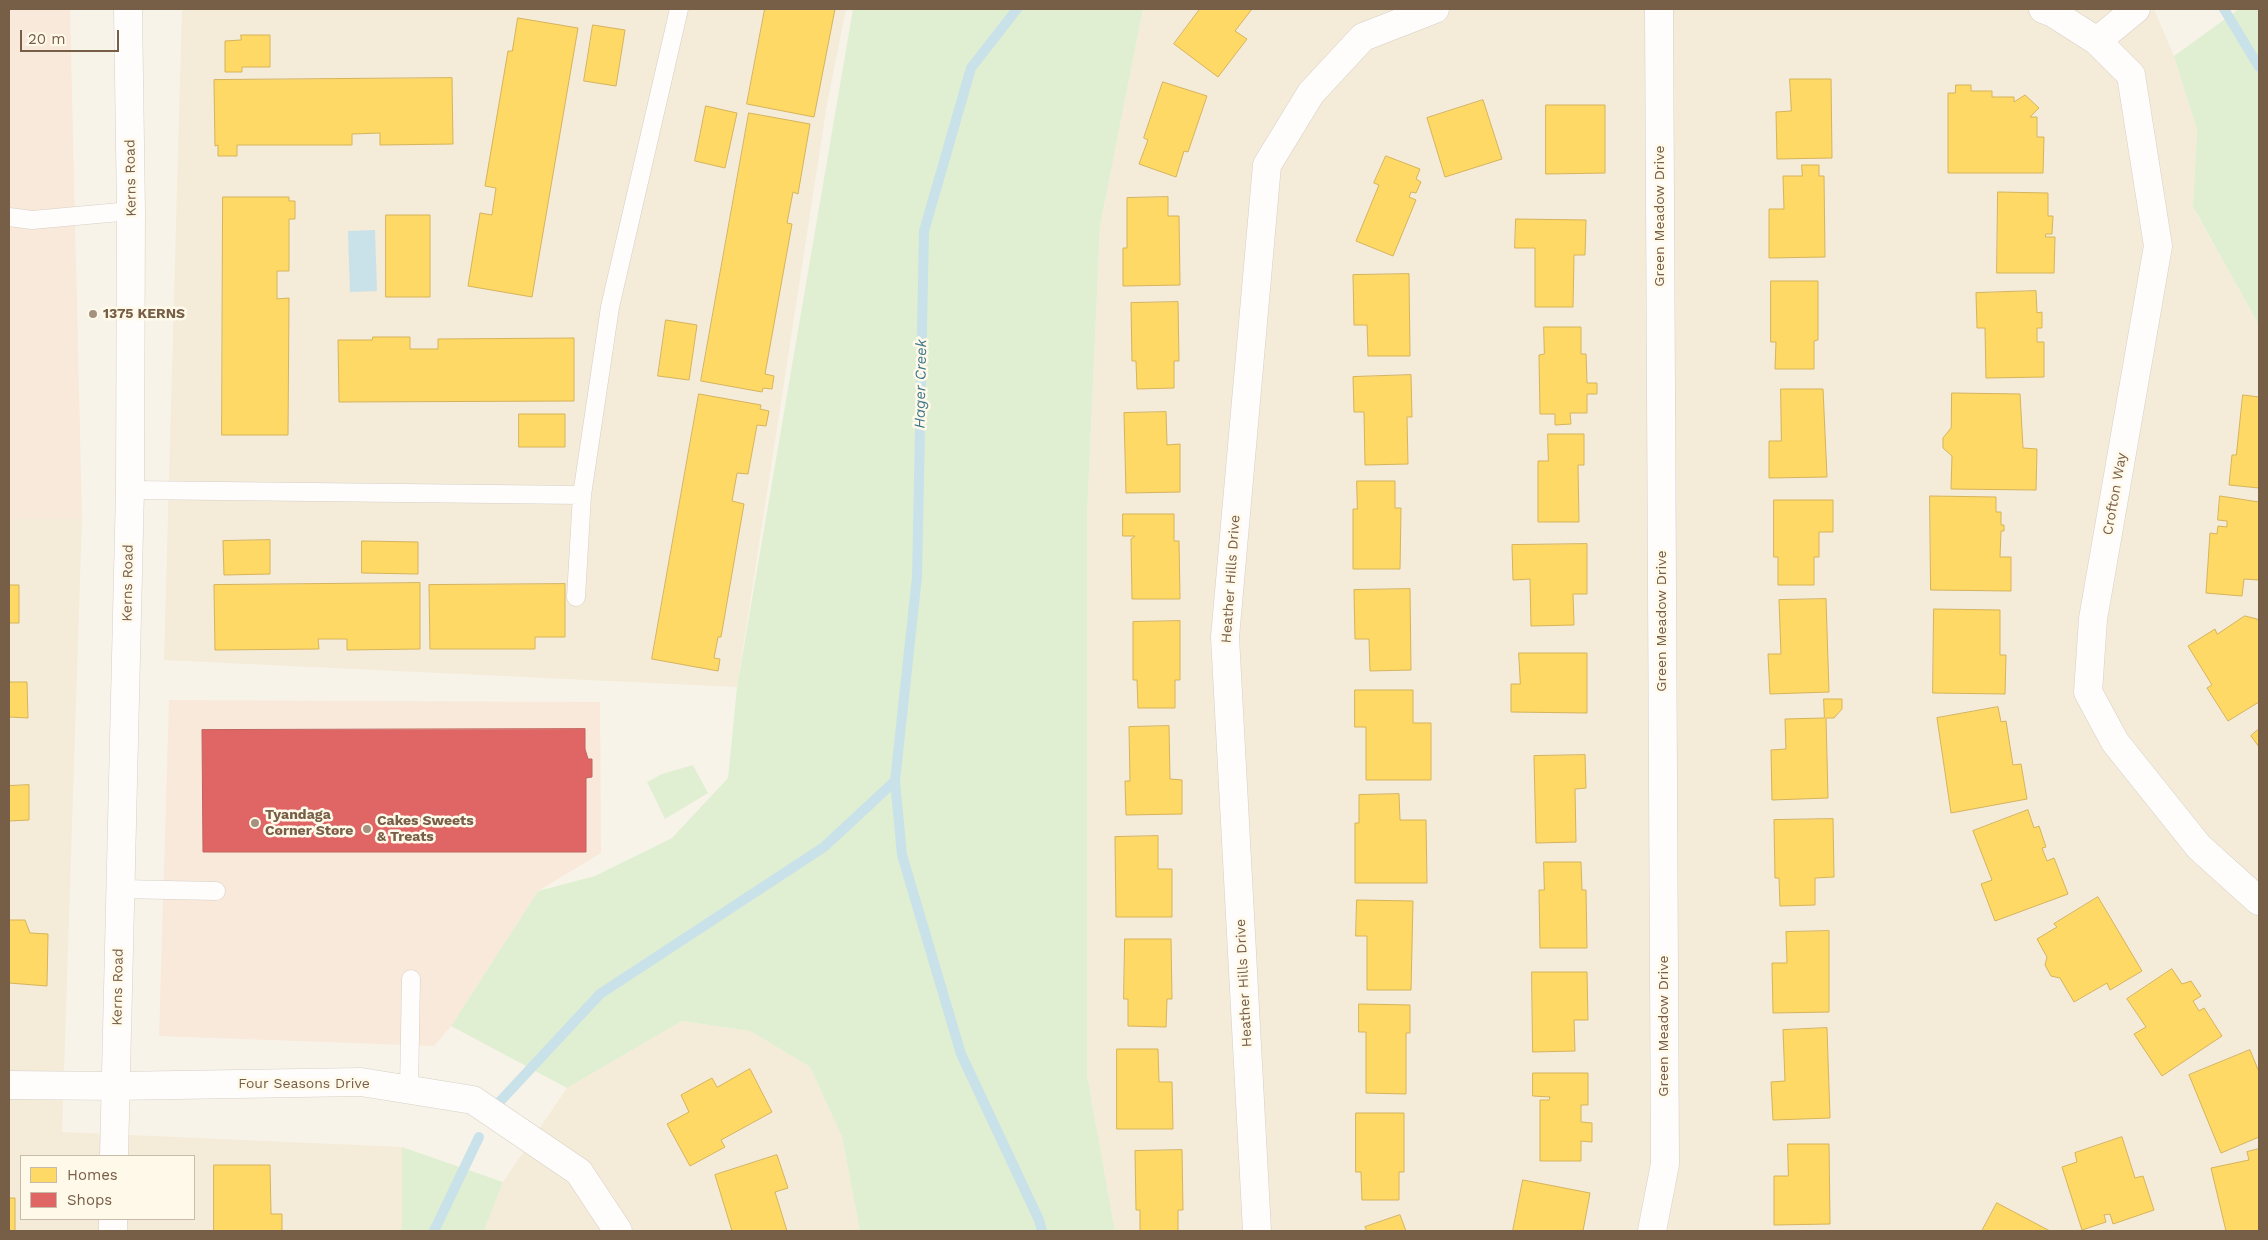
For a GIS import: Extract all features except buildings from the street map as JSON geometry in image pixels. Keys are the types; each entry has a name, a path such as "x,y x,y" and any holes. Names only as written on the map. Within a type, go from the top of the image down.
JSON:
{"street":[{"name":"Kerns Road","path":"114,1155 130,490 132,211 128,9"},
{"name":"Heather Hills Drive","path":"1257,1231 1225,637 1268,165 1311,93 1363,37 1435,9"},
{"name":"Green Meadow Drive","path":"1652,1231 1665,1164 1658,9"},
{"path":"2043,9 2053,13 2097,41 2136,9"},
{"name":"Crofton Way","path":"2097,41 2131,75 2158,246 2093,619 2088,692 2116,742 2199,847 2259,901"},
{"name":"Four Seasons Drive","path":"9,1085 115,1086 361,1082 473,1100 579,1172 618,1231"}],"lane":[{"path":"576,597 582,495 610,307 679,9"},
{"path":"9,217 32,220 132,211"},
{"path":"130,490 582,495"},
{"path":"120,889 216,891"},
{"path":"409,1089 411,979"}],"shaded area":[{"path":"9,9 70,9 82,518 9,518"},
{"path":"182,9 846,9 827,104 737,687 164,660"},
{"path":"1143,9 2154,9 2174,56 2197,130 2193,208 2259,325 2259,1231 1115,1231 1087,1075 1087,516 1100,226"},
{"path":"9,518 82,518 62,1132 402,1147 402,1231 9,1231"},
{"path":"169,700 600,702 601,853 538,891 451,1026 434,1046 159,1036"},
{"path":"682,1021 750,1031 810,1067 842,1137 860,1231 484,1231 503,1182 567,1088"}],"green space":[{"path":"853,9 1143,9 1100,226 1087,516 1087,1075 1115,1231 860,1231 842,1137 810,1067 750,1031 682,1021 567,1088 451,1026 538,891 595,876 672,838 728,778 737,687"},
{"path":"2239,9 2259,9 2259,325 2193,207 2197,130 2174,56"},
{"path":"693,765 708,793 665,819 647,782 662,774"},
{"path":"402,1147 503,1182 484,1231 402,1231"}],"water":[{"path":"375,230 377,291 350,292 348,231"}],"waterway":[{"name":"Hager Creek","path":"1017,9 971,68 924,231 917,577 895,781 902,855 961,1054 1039,1220 1042,1231"},
{"path":"2224,9 2259,67"},
{"path":"492,1110 600,994 824,847 895,781"},
{"path":"434,1231 479,1137"}],"place":[{"name":"1375 KERNS","path":"93,314"},
{"name":"Tyandaga Corner Store","path":"255,823"},
{"name":"Cakes Sweets & Treats","path":"367,829"}]}
